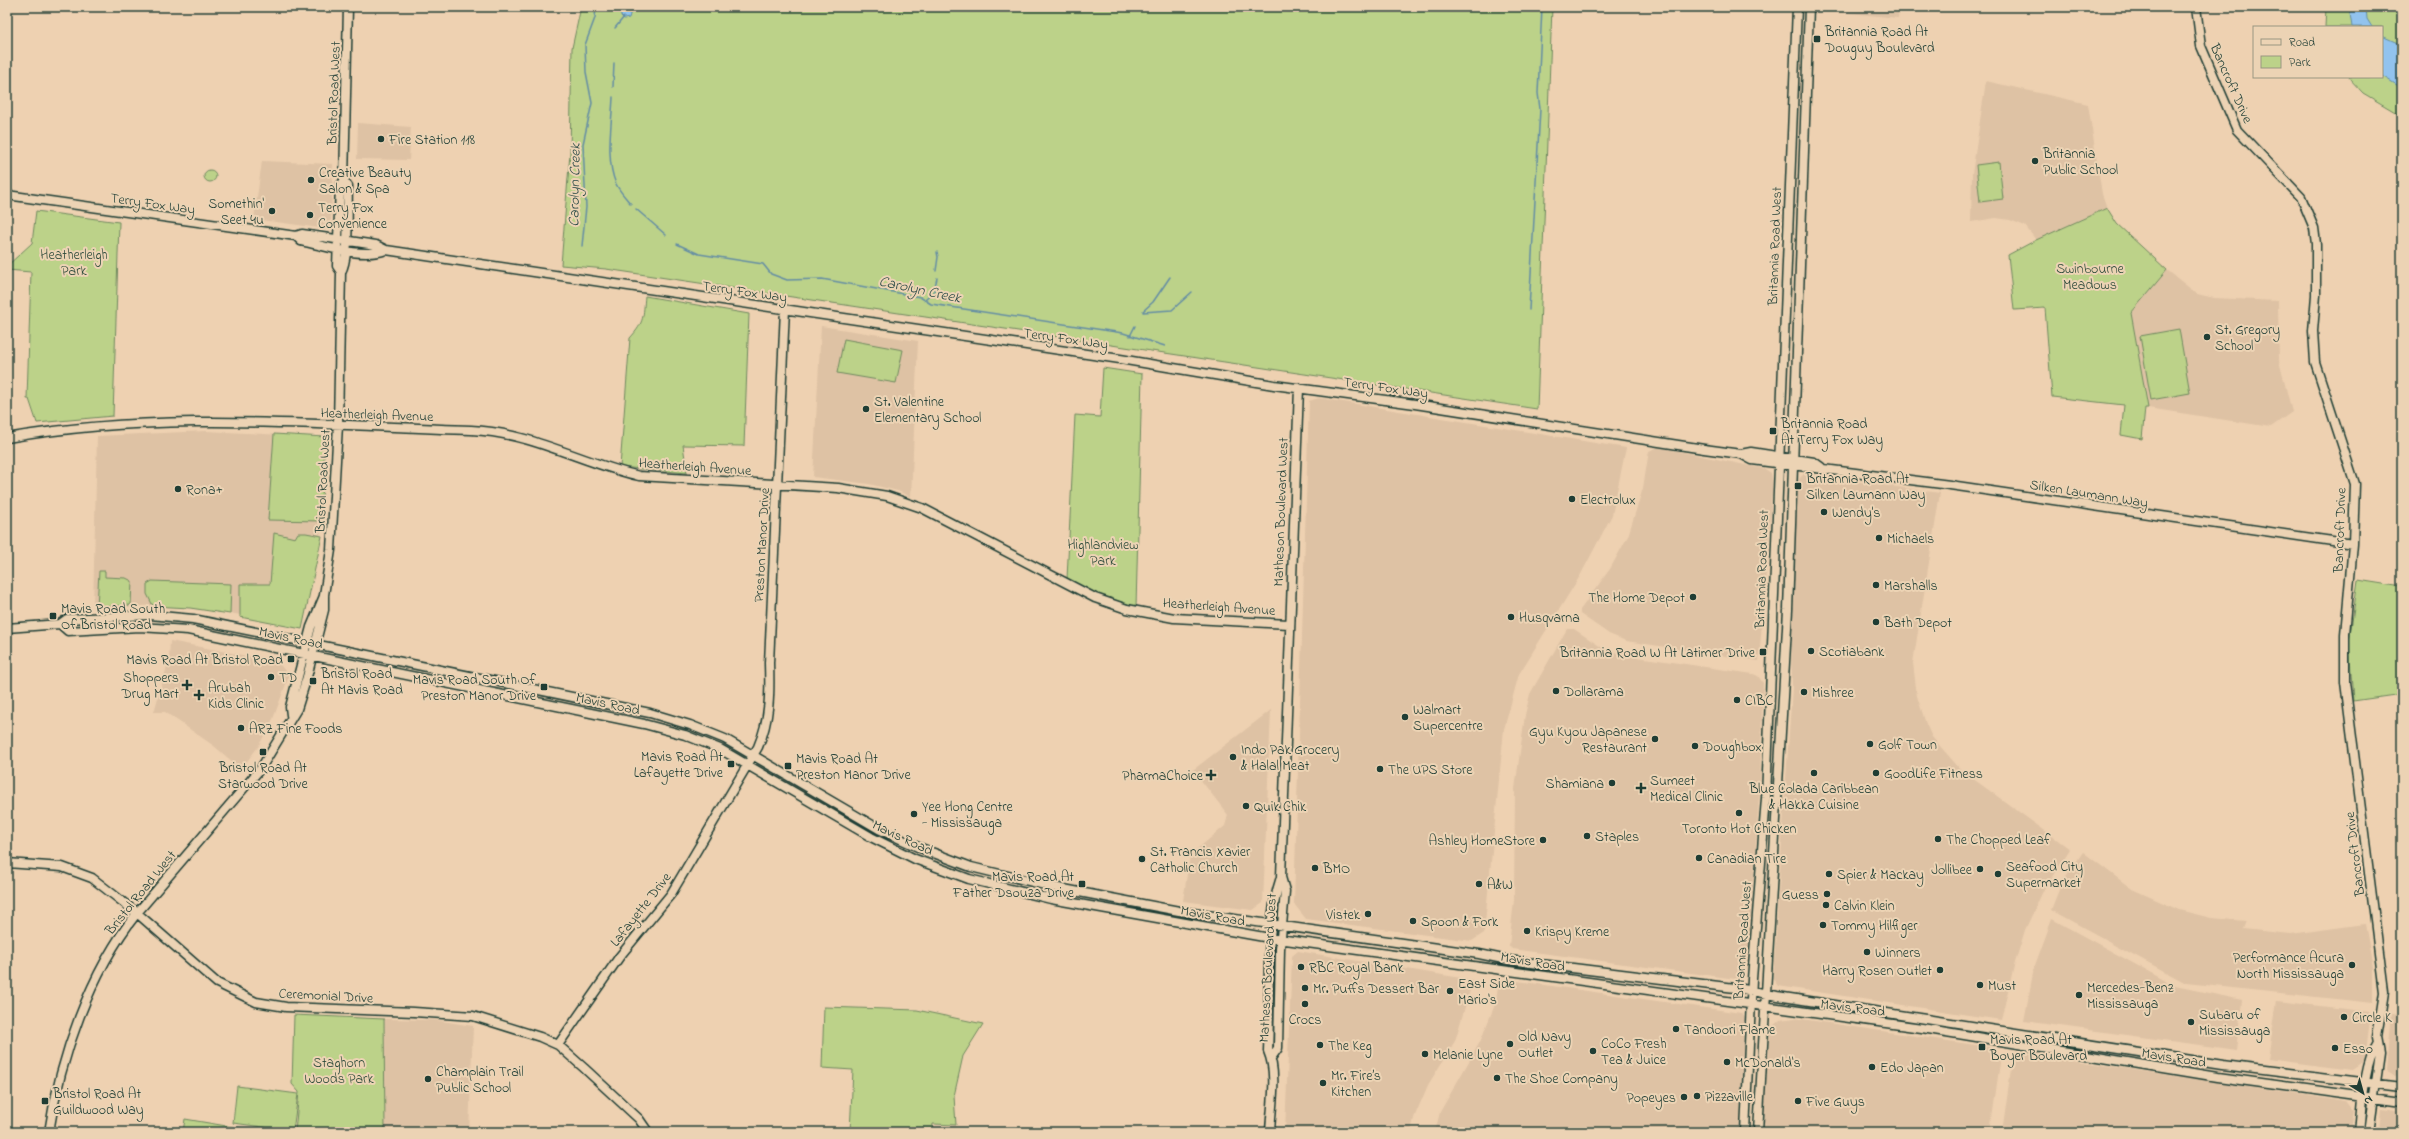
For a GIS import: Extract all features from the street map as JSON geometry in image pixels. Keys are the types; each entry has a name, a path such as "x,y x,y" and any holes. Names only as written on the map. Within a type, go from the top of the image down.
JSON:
{"street":[{"name":"Bristol Road West","path":"49,1132 62,1065 101,967 124,929 255,776 274,748 291,715 297,709 317,644 324,610 324,595 331,550 338,425 341,272 344,266 346,250 342,240 340,186 344,181 348,7"},
{"name":"Britannia Road West","path":"1745,1132 1751,1005 1766,798 1797,7"},
{"name":"Britannia Road West","path":"1758,1132 1788,610 1809,7"},
{"name":"Bancroft Drive","path":"2196,7 2201,46 2237,130 2301,197 2314,228 2316,244 2316,295 2313,330 2315,362 2355,484 2353,544 2346,615 2345,682 2383,972 2384,992 2377,1045 2380,1054 2369,1132"},
{"name":"Terry Fox Way","path":"7,195 296,236 302,234 376,245 386,250 1299,388 1741,454 1751,452 1779,460 1793,462"},
{"name":"Terry Fox Way","path":"296,236 301,241 346,250 376,254 386,250"},
{"name":"Bristol Road West","path":"341,272 337,266 337,248 342,240"},
{"name":"Preston Manor Drive","path":"748,764 763,736 769,715 785,310"},
{"name":"Matheson Boulevard West","path":"1270,1132 1271,1058 1268,1051 1272,938 1275,894 1281,877 1289,624 1299,388"},
{"name":"Heatherleigh Avenue","path":"7,438 60,429 148,423 211,422 338,425 500,433 524,438 617,471 639,476 838,488 887,496 922,508 1095,598 1127,609 1174,618 1289,624"},
{"name":"Silken Laumann Way","path":"1793,462 1814,469 1821,468 2353,544"},
{"name":"Bristol Road West","path":"291,715 290,707 307,642 317,609 324,595"},
{"name":"Mavis Road","path":"7,628 60,624 67,619 139,615 175,616 650,713 690,725 725,739 754,754 879,828 918,847 972,867 1053,887 1172,910 1479,954 1508,960 1623,973 1752,991 2223,1065 2402,1087"},
{"name":"Mavis Road","path":"60,624 68,631 139,627 188,630 644,724 685,735 720,749 748,764 871,837 916,859 969,879 1056,900 1272,938 1922,1028 2172,1070 2364,1098 2402,1102"},
{"name":"Lafayette Drive","path":"558,1045 620,956 672,894 748,764"},
{"name":"Ceremonial Drive","path":"7,863 62,866 78,871 102,885 217,982 256,1002 286,1008 414,1012 472,1016 540,1037 558,1045 639,1119 648,1132"},
{"name":"Matheson Boulevard West","path":"1271,1058 1278,1048 1285,891 1281,877"},
{"path":"1620,986 1623,973"},
{"name":"Bancroft Drive","path":"2360,1132 2366,1083 2372,1052 2377,1045"}],"shaded area":[{"path":"1818,7 1899,7 1898,18 1820,10"},
{"name":"Britannia Public School","path":"1986,81 2088,104 2102,194 2107,208 2036,240 2025,226 2010,220 1996,218 1971,222 1972,174"},
{"path":"358,123 411,127 409,160 357,159"},
{"path":"262,161 333,164 331,220 320,228 254,219"},
{"name":"St. Gregory School","path":"2167,270 2197,294 2214,298 2278,301 2279,361 2292,412 2271,427 2148,408 2131,313"},
{"name":"St. Valentine Elementary School","path":"821,326 918,341 911,497 898,491 869,484 813,477"},
{"path":"1319,398 1626,448 1612,515 1580,576 1519,674 1504,729 1484,933 1472,941 1306,919 1294,904 1309,401"},
{"path":"206,431 322,437 321,530 305,612 285,624 186,604 93,608 97,436"},
{"path":"1658,447 1765,469 1771,473 1773,481 1759,661 1626,641 1609,634 1580,614 1580,610 1610,569 1628,536 1643,488 1649,451"},
{"path":"1804,474 1940,493 1913,663 1917,696 1926,724 1932,737 1961,770 2070,849 2044,889 2025,930 2014,966 2001,1020 1778,986 1773,979 1792,688 1790,587 1799,479"},
{"path":"1567,629 1574,629 1604,649 1624,655 1753,674 1758,676 1763,683 1760,783 1748,962 1742,975 1736,979 1512,949 1509,946 1514,900 1515,789 1525,715 1530,694"},
{"path":"170,641 278,662 289,676 273,719 258,747 241,769 214,746 165,712 154,712 169,659"},
{"path":"1271,710 1263,903 1253,910 1183,901 1190,855 1225,826 1228,815 1193,770"},
{"path":"2083,852 2132,889 2179,910 2211,918 2246,921 2243,929 2291,934 2365,924 2373,967 2373,1003 2186,983 2051,910 2062,882"},
{"path":"2052,919 2175,986 2242,1000 2236,1050 2024,1021 2034,968"},
{"path":"1298,951 1473,980 1455,1041 1428,1085 1414,1118 1411,1132 1285,1132 1292,956"},
{"path":"1503,979 1741,1013 1745,1016 1740,1132 1435,1132 1440,1112 1480,1042 1494,1007 1499,984"},
{"path":"2277,1001 2371,1012 2365,1061 2353,1069 2268,1058"},
{"path":"2391,1013 2402,1014 2402,1076 2394,1075 2386,1070"},
{"path":"1795,1018 1995,1048 1998,1052 2000,1063 1990,1132 1763,1132 1769,1034 1773,1026 1780,1020"},
{"name":"Champlain Trail Public School","path":"384,1019 435,1020 473,1026 469,1132 385,1132"},
{"path":"2024,1053 2348,1102 2355,1111 2352,1132 2002,1132 2012,1062"},
{"path":"2381,1108 2402,1111 2402,1132 2379,1132"}],"green space":[{"path":"581,7 1552,7 1537,409 606,269 561,265 570,153 572,48"},
{"path":"2326,7 2402,7 2402,116 2363,93 2349,78 2383,78 2383,26 2325,26"},
{"path":"1999,162 2003,199 1980,202 1976,165"},
{"path":"210,170 214,172 216,176 214,180 210,182 206,180 204,176 206,172"},
{"name":"Swinbourne Meadows","path":"2107,208 2117,224 2167,270 2131,313 2148,408 2145,408 2142,439 2121,435 2124,405 2052,397 2045,308 2014,310 2008,255 2036,240"},
{"name":"Heatherleigh Park","path":"36,211 119,222 113,416 37,423 29,399 27,399 31,272 7,270 7,266 32,243"},
{"path":"645,296 749,314 744,446 683,445 687,473 620,467 630,338 641,323"},
{"path":"2179,329 2190,393 2151,400 2140,336"},
{"path":"844,339 903,350 896,383 837,373"},
{"name":"Highlandview Park","path":"1103,368 1142,374 1136,607 1096,594 1067,579 1075,415 1100,417"},
{"path":"274,434 325,437 321,521 268,520"},
{"path":"274,533 295,538 298,533 322,536 302,629 240,617 240,584 270,584"},
{"path":"99,571 105,571 105,577 126,578 132,581 131,605 97,607"},
{"path":"2358,580 2402,587 2402,694 2353,701 2349,643"},
{"path":"152,581 231,584 230,614 190,608 153,606 147,594 147,584"},
{"path":"824,1007 917,1010 983,1024 963,1056 954,1096 956,1125 933,1124 932,1132 850,1132 853,1070 822,1068"},
{"name":"Staghorn Woods Park","path":"294,1015 384,1019 385,1132 295,1132 299,1092 292,1084"},
{"path":"237,1086 298,1094 293,1131 233,1123"},
{"path":"185,1119 262,1132 183,1132"}],"water":[{"path":"620,7 632,7 629,18 624,19 621,16"},
{"path":"2349,7 2366,7 2367,19 2371,26 2352,26"},
{"path":"2383,36 2402,45 2402,88 2383,77"}],"waterway":[{"name":"Carolyn Creek","path":"582,246 586,207 583,144 592,103 586,72 585,45 595,18 596,7"},
{"path":"1529,310 1540,109 1538,93 1542,7"},
{"name":"Carolyn Creek","path":"615,28 624,17"},
{"name":"Carolyn Creek","path":"613,87 614,63"},
{"name":"Carolyn Creek","path":"613,97 610,141 611,164 616,184 631,204"},
{"name":"Carolyn Creek","path":"636,209 666,235"},
{"name":"Carolyn Creek","path":"677,244 699,254 763,264 771,274 787,280 822,279 920,297 931,304 1123,333 1165,346"},
{"path":"936,271 938,257 937,252"},
{"path":"1143,311 1153,302 1170,277"},
{"path":"925,299 934,291 937,278"},
{"path":"1143,312 1172,310 1192,292"},
{"path":"1130,336 1135,326"}],"place":[{"name":"Britannia Road At Douguy Boulevard","path":"1817,39"},
{"name":"Fire Station 118","path":"381,139"},
{"name":"Britannia Public School","path":"2035,161"},
{"name":"Creative Beauty Salon & Spa","path":"311,180"},
{"name":"Somethin' Seet 4u","path":"272,211"},
{"name":"Terry Fox Convenience","path":"310,215"},
{"name":"St. Gregory School","path":"2207,337"},
{"name":"St. Valentine Elementary School","path":"866,409"},
{"name":"Britannia Road At Terry Fox Way","path":"1773,431"},
{"name":"Britannia Road At Silken Laumann Way","path":"1798,486"},
{"name":"Rona+","path":"178,489"},
{"name":"Electrolux","path":"1572,499"},
{"name":"Wendy's","path":"1824,512"},
{"name":"Michaels","path":"1879,538"},
{"name":"Marshalls","path":"1876,585"},
{"name":"The Home Depot","path":"1693,597"},
{"name":"Mavis Road South Of Bristol Road","path":"53,616"},
{"name":"Husqvarna","path":"1511,617"},
{"name":"Bath Depot","path":"1876,622"},
{"name":"Scotiabank","path":"1811,651"},
{"name":"Britannia Road W At Latimer Drive","path":"1763,652"},
{"name":"Mavis Road At Bristol Road","path":"291,659"},
{"name":"TD","path":"271,677"},
{"name":"Bristol Road At Mavis Road","path":"313,681"},
{"name":"Shoppers Drug Mart","path":"187,685"},
{"name":"Mavis Road South Of Preston Manor Drive","path":"544,687"},
{"name":"Dollarama","path":"1556,691"},
{"name":"Mishree","path":"1804,692"},
{"name":"Arubah Kids Clinic","path":"199,695"},
{"name":"CIBC","path":"1737,700"},
{"name":"Walmart Supercentre","path":"1405,717"},
{"name":"ARZ Fine Foods","path":"241,728"},
{"name":"Gyu Kyou Japanese Restaurant","path":"1655,739"},
{"name":"Golf Town","path":"1870,744"},
{"name":"Doughbox","path":"1695,746"},
{"name":"Bristol Road At Starwood Drive","path":"263,752"},
{"name":"Indo Pak Grocery & Halal Meat","path":"1233,757"},
{"name":"Mavis Road At Lafayette Drive","path":"731,764"},
{"name":"Mavis Road At Preston Manor Drive","path":"788,766"},
{"name":"The UPS Store","path":"1380,769"},
{"name":"Blue Colada Caribbean & Hakka Cuisine","path":"1814,773"},
{"name":"GoodLife Fitness","path":"1876,773"},
{"name":"PharmaChoice","path":"1211,775"},
{"name":"Shamiana","path":"1612,783"},
{"name":"Sumeet Medical Clinic","path":"1641,788"},
{"name":"Quik Chik","path":"1246,806"},
{"name":"Toronto Hot Chicken","path":"1739,813"},
{"name":"Yee Hong Centre - Mississauga","path":"914,814"},
{"name":"Staples","path":"1587,836"},
{"name":"The Chopped Leaf","path":"1938,839"},
{"name":"Ashley HomeStore","path":"1543,840"},
{"name":"Canadian Tire","path":"1699,858"},
{"name":"St. Francis Xavier Catholic Church","path":"1142,859"},
{"name":"BMO","path":"1315,868"},
{"name":"Jollibee","path":"1980,869"},
{"name":"Spier & Mackay","path":"1829,874"},
{"name":"Seafood City Supermarket","path":"1998,874"},
{"name":"Mavis Road At Father Dsouza Drive","path":"1082,884"},
{"name":"A&W","path":"1479,884"},
{"name":"Guess","path":"1827,894"},
{"name":"Calvin Klein","path":"1826,905"},
{"name":"Vistek","path":"1368,914"},
{"name":"Spoon & Fork","path":"1413,921"},
{"name":"Tommy Hilfiger","path":"1823,925"},
{"name":"Krispy Kreme","path":"1527,931"},
{"name":"Winners","path":"1867,952"},
{"name":"Performance Acura North Mississauga","path":"2352,965"},
{"name":"RBC Royal Bank","path":"1301,967"},
{"name":"Harry Rosen Outlet","path":"1940,970"},
{"name":"Must","path":"1980,985"},
{"name":"Mr. Puffs Dessert Bar","path":"1305,988"},
{"name":"East Side Mario's","path":"1450,991"},
{"name":"Mercedes-Benz Mississauga","path":"2079,995"},
{"name":"Crocs","path":"1305,1004"},
{"name":"Circle K","path":"2344,1017"},
{"name":"Subaru of Mississauga","path":"2191,1022"},
{"name":"Tandoori Flame","path":"1676,1029"},
{"name":"Old Navy Outlet","path":"1510,1044"},
{"name":"The Keg","path":"1320,1045"},
{"name":"Mavis Road At Boyer Boulevard","path":"1982,1047"},
{"name":"Esso","path":"2335,1048"},
{"name":"CoCo Fresh Tea & Juice","path":"1593,1051"},
{"name":"Melanie Lyne","path":"1425,1054"},
{"name":"McDonald's","path":"1727,1062"},
{"name":"Edo Japan","path":"1872,1067"},
{"name":"The Shoe Company","path":"1497,1078"},
{"name":"Champlain Trail Public School","path":"428,1079"},
{"name":"Mr. Fire’s Kitchen","path":"1323,1083"},
{"name":"Pizzaville","path":"1697,1096"},
{"name":"Popeyes","path":"1684,1097"},
{"name":"Bristol Road At Guildwood Way","path":"45,1101"},
{"name":"Five Guys","path":"1798,1101"}]}
